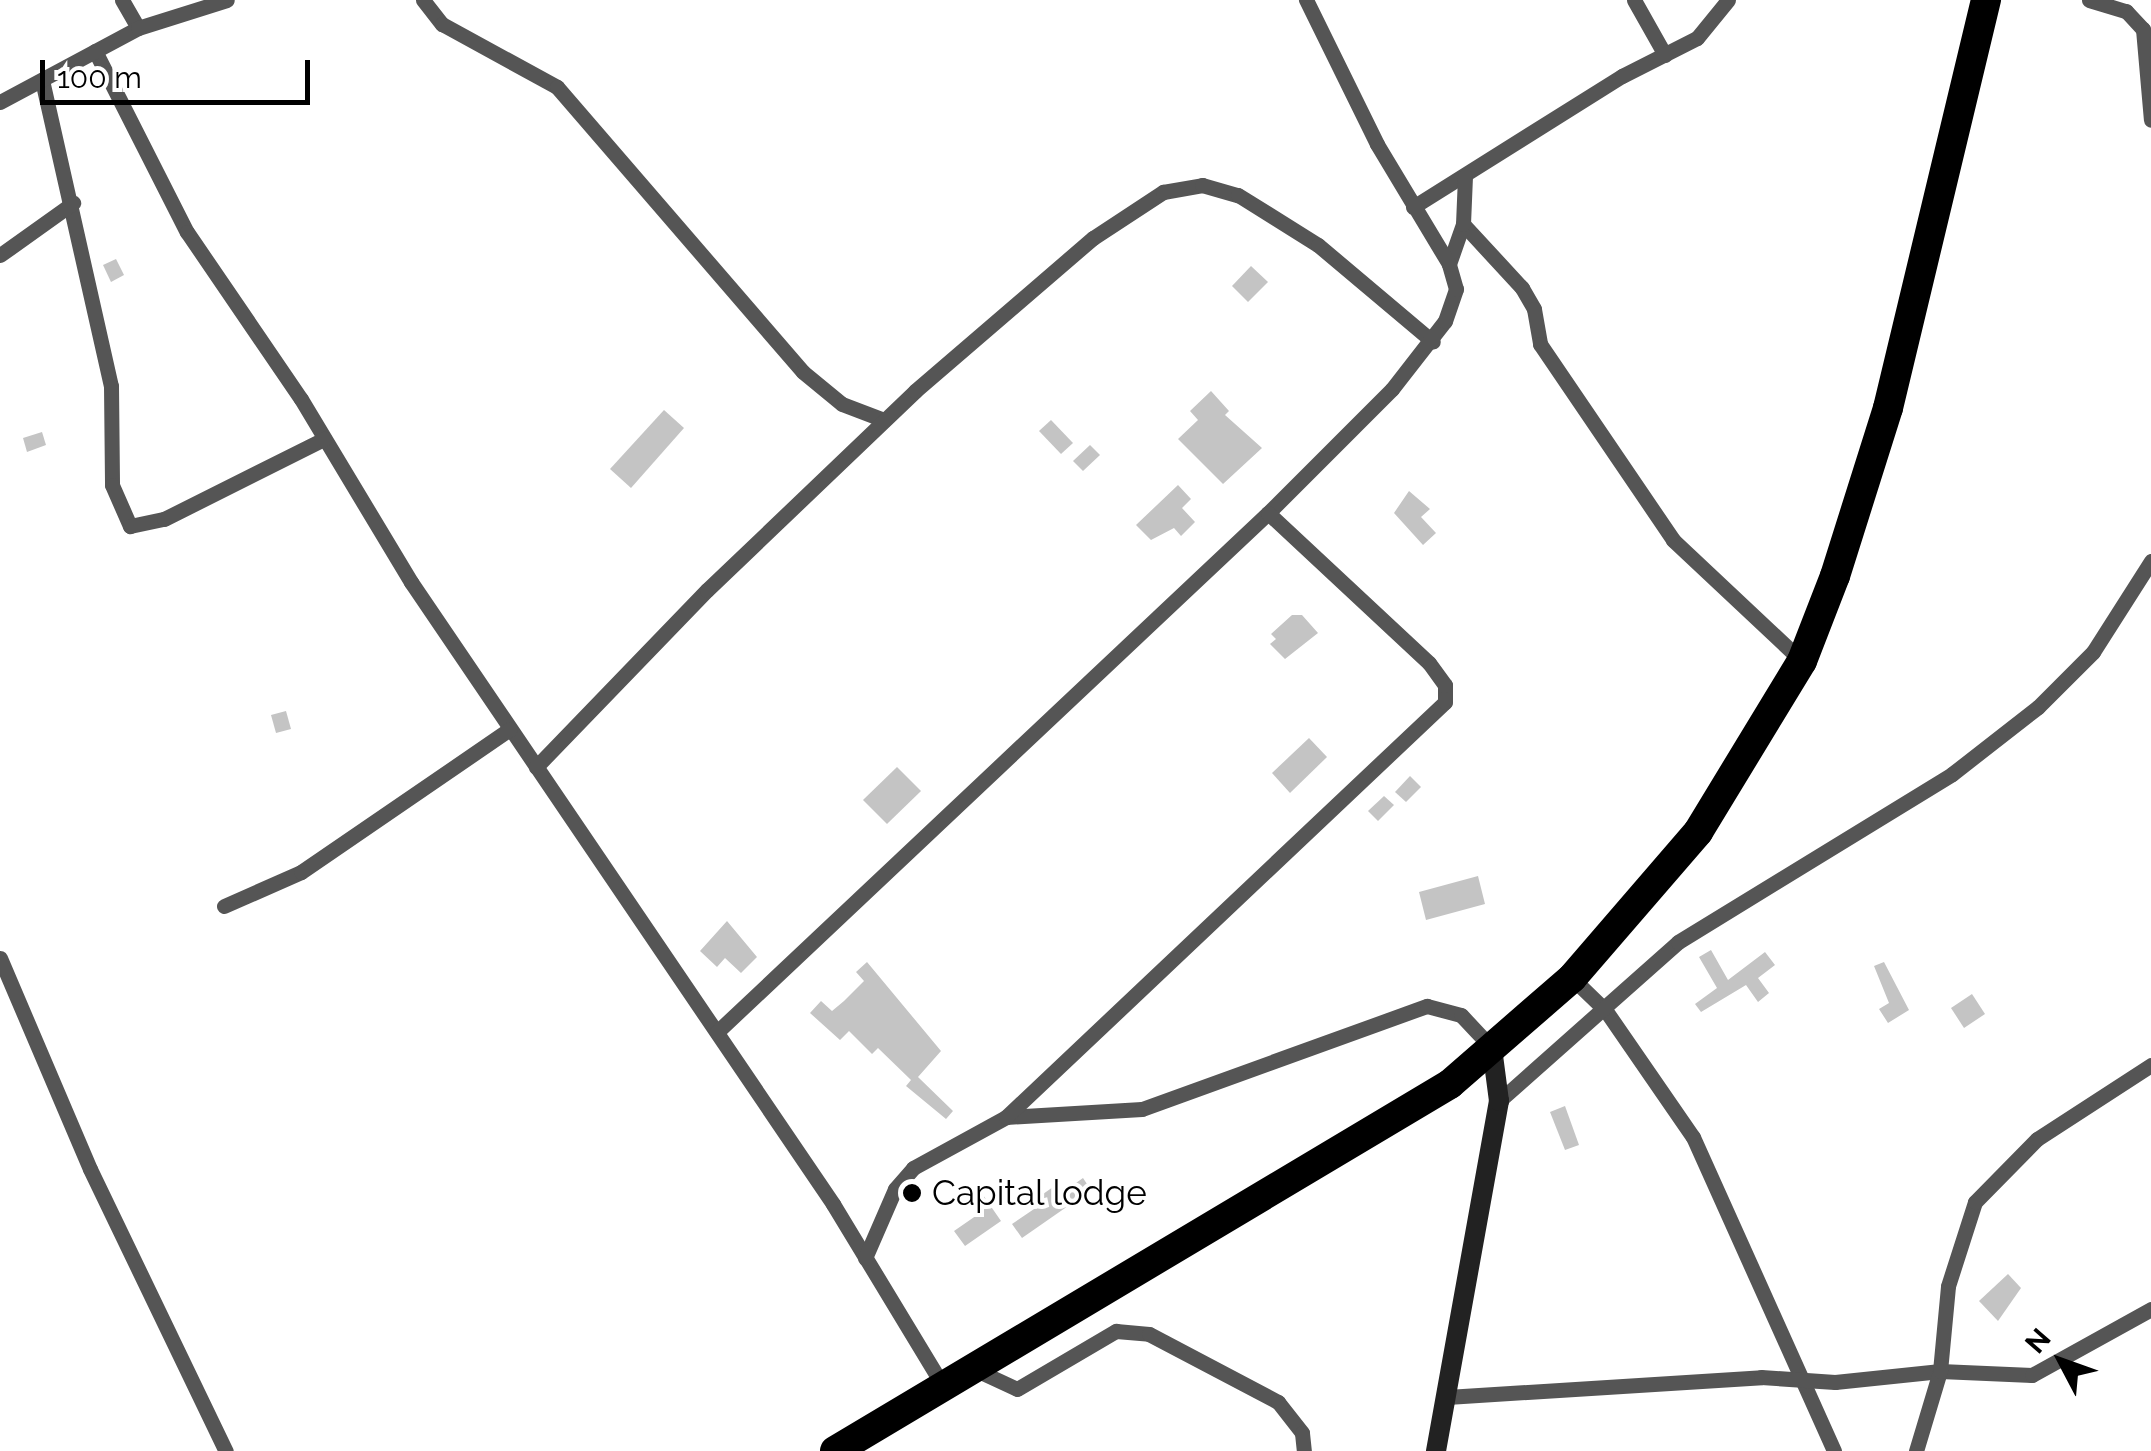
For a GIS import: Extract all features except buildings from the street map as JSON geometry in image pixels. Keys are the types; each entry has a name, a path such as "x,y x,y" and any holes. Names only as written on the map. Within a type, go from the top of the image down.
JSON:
{"highway":[{"path":"834,1451 1432,1097 1572,978 1698,832 1802,661 1888,408 1986,0"}],"street":[{"path":"122,0 138,28"},
{"path":"0,102 138,28 227,0"},
{"path":"423,0 442,24 557,87 803,372 842,404 884,420"},
{"path":"717,1032 1268,513 1434,342 1456,289 1449,264 1413,207 1306,0"},
{"path":"1634,0 1665,55"},
{"path":"1413,207 1703,34 1728,0"},
{"path":"2089,0 2126,11 2143,30 2151,120"},
{"path":"95,51 187,232 510,729 717,1032 944,1387"},
{"path":"42,80 73,203 111,386 112,485 130,526 164,519 324,440"},
{"path":"1449,264 1463,224 1465,176"},
{"path":"536,767 884,420 1093,238 1146,201 1190,186 1238,195 1296,230 1434,342"},
{"path":"0,255 73,203"},
{"path":"1463,224 1522,288 1534,309 1540,344 1673,540 1802,661"},
{"path":"865,1258 902,1180 1006,1117 1446,702 1445,685 1429,663 1268,513"},
{"path":"1499,1101 1606,1011 1678,942 1903,806 2038,707 2093,652 2151,561"},
{"path":"224,906 301,872 510,729"},
{"path":"0,958 97,1185 226,1451"},
{"path":"1572,978 1606,1011 1693,1137 1834,1451"},
{"path":"1006,1117 1142,1109 1427,1006 1460,1015 1492,1048 1499,1101 1436,1451"},
{"path":"1916,1451 1940,1371 1948,1286 1974,1202 2037,1139 2151,1065"},
{"path":"1446,1398 1798,1377 1835,1382 1940,1371 2032,1375 2148,1317"},
{"path":"974,1369 1017,1389 1116,1331 1149,1334 1278,1402 1302,1433 1304,1451"}],"place":[{"name":"Capital lodge","path":"912,1193"}]}
